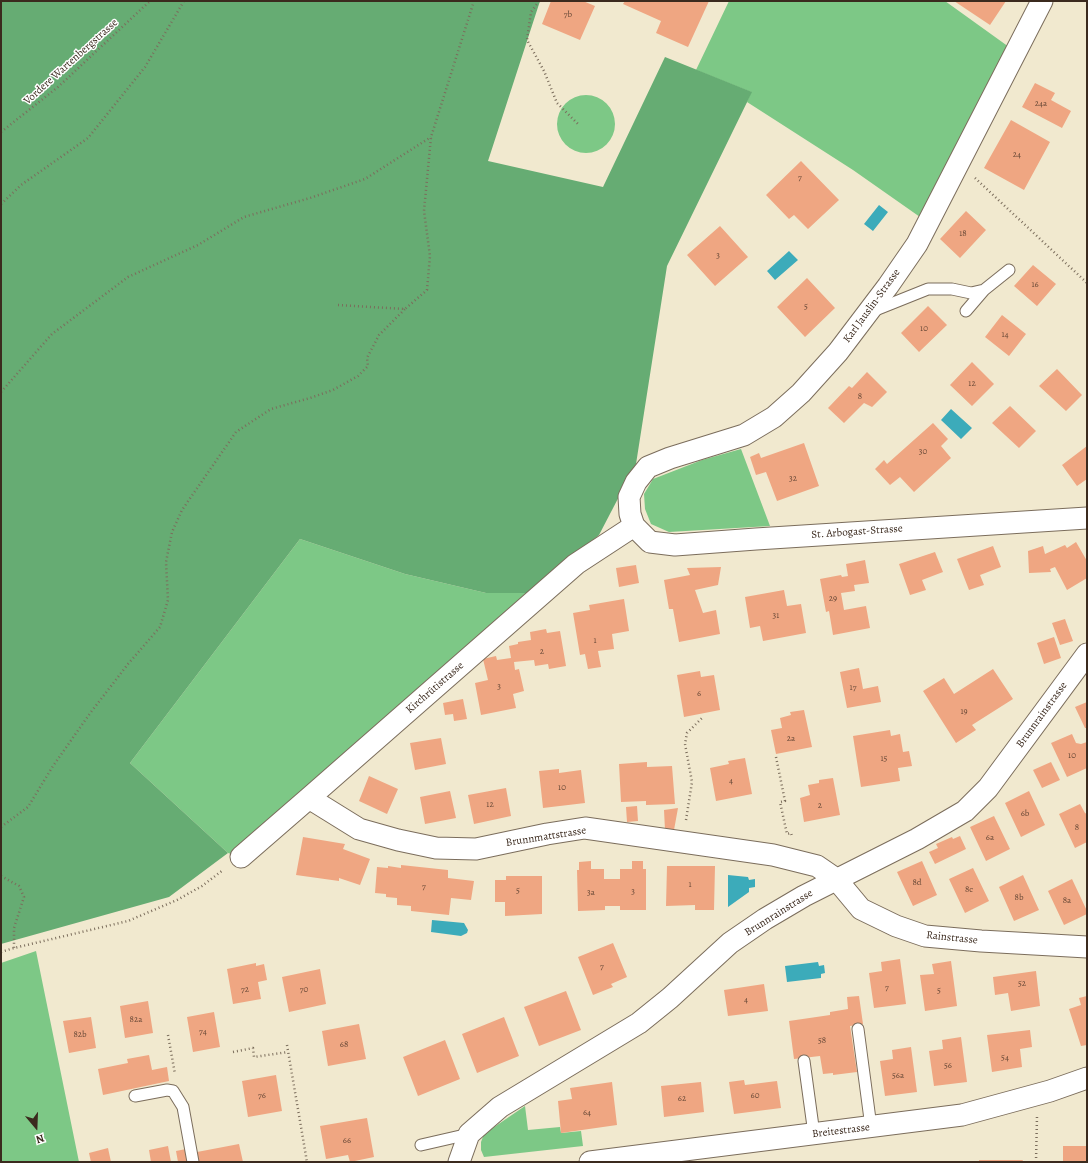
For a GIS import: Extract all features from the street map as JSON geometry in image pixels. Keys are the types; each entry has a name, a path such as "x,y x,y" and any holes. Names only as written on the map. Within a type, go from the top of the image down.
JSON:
{"street":[{"name":"Karl Jauslin-Strasse","path":"634,526 630,514 629,497 636,482 648,467 670,458 744,435 774,417 801,393 838,352 888,286 917,244 1042,1"},
{"name":"St. Arbogast-Strasse","path":"634,526 650,542 675,546 756,539 1087,518"},
{"name":"Kirchrütistrasse","path":"241,856 576,564 634,526"},
{"name":"Brunnrainstrasse","path":"459,1162 469,1134 500,1107 639,1023 670,998 730,943 765,919 804,896 917,840 966,811 988,788 1087,654"},
{"name":"Brunnmattstrasse","path":"309,798 359,829 398,840 436,848 476,849 547,834 586,828 792,859 817,866 836,879"},
{"name":"Rainstrasse","path":"836,879 861,909 896,926 925,936 1087,947"},
{"name":"Breitestrasse","path":"590,1162 962,1115 1050,1091 1087,1078"}],"lane":[{"path":"966,311 984,290 1009,270"},
{"path":"867,314 905,297 928,289 952,289 971,293 984,290"},
{"path":"858,1029 871,1127"},
{"path":"804,1061 814,1134"},
{"path":"135,1096 167,1090 173,1091 183,1107 193,1162"},
{"path":"421,1145 469,1134"}],"path":[{"name":"Vordere Wartenbergstrasse","path":"1,132 58,87 150,1"},
{"path":"1,204 21,185 88,138 145,67 184,1"},
{"path":"1,827 28,806 53,766 91,712 160,626 168,600 166,562 172,532 182,510 236,432 270,409 333,390 358,376 368,366 367,358 379,335 427,290 430,256 424,210 431,137 474,1"},
{"path":"539,1 531,12 527,40 544,71 557,103 579,125"},
{"path":"1,392 52,334 128,277 198,245 244,217 310,198 365,179 431,137"},
{"path":"958,163 1087,283"},
{"path":"338,305 405,309"},
{"path":"682,842 692,782 686,744 687,733 702,718"},
{"path":"776,757 785,801 780,802 787,834 791,833 792,838"},
{"path":"1,952 128,921 177,900 202,886 241,856"},
{"path":"1,876 20,886 24,897 14,928 14,948"},
{"path":"168,1035 175,1076"},
{"path":"287,1045 308,1162"},
{"path":"233,1052 253,1048 254,1057 288,1052"},
{"path":"1036,1162 1037,1114"}],"green space":[{"path":"1,1 540,1 488,161 603,187 665,57 752,92 667,266 636,464 599,535 532,593 486,593 405,574 300,539 130,763 228,853 169,897 1,944"},
{"path":"729,1 945,1 1009,47 920,217 853,170 747,102 751,92 696,70"},
{"path":"586,95 597,97 607,103 613,113 615,124 613,135 607,145 597,151 586,153 575,151 565,145 559,135 557,124 559,113 565,103 575,97"},
{"path":"741,449 770,526 669,532 651,524 645,509 644,494 653,479 702,460"},
{"path":"300,539 405,574 486,593 532,593 241,857 228,853 130,763"},
{"path":"36,951 79,1162 1,1162 1,963"},
{"path":"525,1106 528,1130 560,1127 561,1133 581,1131 583,1146 484,1157 481,1150 481,1142 484,1134"}],"water":[{"path":"879,205 888,212 873,231 864,224"},
{"path":"789,251 798,260 775,280 767,271"},
{"path":"951,409 972,428 961,439 941,420"},
{"path":"728,875 748,877 749,880 755,879 755,887 749,888 749,892 728,907"},
{"path":"432,920 464,923 468,930 467,933 461,936 431,932"},
{"path":"818,962 819,966 824,965 825,973 821,974 821,978 787,982 785,966"}],"building":[{"path":"551,1 583,1 595,6 580,40 542,24"},
{"path":"625,1 709,1 688,47 656,33 661,21 623,4"},
{"path":"954,1 1006,1 990,25"},
{"path":"1035,83 1055,93 1051,100 1071,111 1062,128 1022,107"},
{"path":"1011,120 1050,142 1024,190 984,168"},
{"path":"801,161 839,200 808,229 794,215 789,219 766,195"},
{"path":"966,211 986,230 960,258 940,239"},
{"path":"720,226 748,257 715,286 687,255"},
{"path":"1033,265 1056,284 1037,306 1014,286"},
{"path":"807,278 835,308 805,337 777,307"},
{"path":"928,306 947,325 919,352 901,333"},
{"path":"1002,315 1026,334 1009,356 985,337"},
{"path":"972,362 994,384 972,406 950,385"},
{"path":"1057,369 1082,395 1066,411 1039,386"},
{"path":"867,372 887,392 872,407 864,403 844,423 828,408 849,386 852,388"},
{"path":"1010,406 1036,431 1019,448 992,423"},
{"path":"933,423 948,439 941,446 951,458 914,492 900,477 890,485 875,469 884,460 887,464"},
{"path":"804,443 819,486 777,501 766,472 756,475 750,457 759,453 761,458"},
{"path":"1087,446 1087,479 1077,486 1062,465"},
{"path":"1076,542 1087,561 1087,578 1067,590 1055,567 1050,569 1051,572 1029,573 1028,551 1043,546 1045,554 1065,545 1067,548"},
{"path":"993,546 1001,567 980,575 984,585 969,590 957,559"},
{"path":"935,552 943,572 922,580 926,590 910,595 899,564"},
{"path":"865,560 869,583 854,585 855,591 841,593 844,610 866,606 870,628 833,635 829,611 826,612 820,579 841,575 842,577 848,576 846,564"},
{"path":"636,565 639,583 619,587 616,568"},
{"path":"721,567 718,585 695,590 703,613 716,610 720,634 679,642 673,609 669,609 664,580 690,575 687,568"},
{"path":"784,590 787,606 801,604 806,633 763,641 760,626 750,628 745,597"},
{"path":"624,599 629,631 612,634 614,649 598,651 601,667 588,669 585,654 580,655 573,613 590,610 589,605"},
{"path":"1065,619 1073,641 1060,645 1052,623"},
{"path":"546,629 547,633 560,631 566,666 549,669 548,664 535,666 534,660 514,662 515,670 519,669 524,691 513,694 516,708 481,715 475,683 488,680 483,659 496,656 497,660 511,658 509,646 518,644 518,642 531,640 530,632"},
{"path":"1054,637 1061,658 1044,664 1037,643"},
{"path":"859,668 863,689 878,686 881,702 847,708 840,672"},
{"path":"993,669 1013,699 972,725 976,730 956,743 923,691 944,678 954,694"},
{"path":"700,671 701,677 714,675 720,710 684,717 677,675"},
{"path":"463,699 467,719 454,721 453,714 445,715 443,703"},
{"path":"1087,702 1087,728 1085,728 1075,707"},
{"path":"804,710 812,747 776,754 771,730 782,728 780,718 791,715 790,712"},
{"path":"890,730 891,736 900,734 903,752 909,751 912,766 898,768 900,781 861,787 853,736"},
{"path":"1072,734 1076,743 1081,744 1087,742 1087,768 1067,777 1051,743"},
{"path":"441,738 446,764 415,770 410,743"},
{"path":"745,758 752,794 716,801 710,768 729,764 728,761"},
{"path":"647,762 647,767 672,766 675,804 646,805 646,801 621,802 619,764"},
{"path":"1051,762 1060,780 1042,788 1033,770"},
{"path":"559,769 559,773 581,770 585,803 543,808 539,771"},
{"path":"369,776 398,789 387,814 359,801"},
{"path":"833,778 840,815 804,822 800,798 810,795 808,785 819,783 819,780"},
{"path":"506,788 511,816 474,824 468,795"},
{"path":"450,791 456,818 425,824 420,797"},
{"path":"1029,791 1045,825 1021,837 1005,803"},
{"path":"1080,804 1087,814 1087,842 1075,848 1059,814"},
{"path":"637,806 638,821 627,822 626,807"},
{"path":"678,808 674,830 665,830 664,810"},
{"path":"994,816 1010,849 986,861 970,827"},
{"path":"960,836 966,849 935,864 929,852 938,848 936,844 952,837 953,839"},
{"path":"303,837 345,844 343,849 370,859 360,885 339,878 339,881 296,875"},
{"path":"591,861 591,869 604,869 604,879 620,879 620,869 632,869 632,861 643,861 643,869 646,869 646,910 620,910 620,906 605,906 605,910 578,911 577,870 579,870 579,862"},
{"path":"922,861 937,895 913,906 897,872"},
{"path":"401,865 448,870 448,878 474,881 471,900 451,898 449,915 411,911 411,906 397,905 397,898 386,897 386,894 375,893 377,867 388,868 388,866 401,868"},
{"path":"667,866 715,866 714,910 695,910 695,905 666,906"},
{"path":"973,868 989,901 965,913 949,879"},
{"path":"1023,875 1039,910 1014,921 999,887"},
{"path":"506,876 542,876 542,914 505,916 505,902 495,902 495,880 506,880"},
{"path":"1072,879 1087,914 1064,925 1048,891"},
{"path":"613,943 627,977 611,984 613,987 593,995 578,957"},
{"path":"900,959 906,1004 874,1008 869,973 882,971 881,962"},
{"path":"951,961 957,1006 925,1011 920,975 934,974 932,964"},
{"path":"256,963 256,966 264,964 267,980 258,982 261,999 233,1004 227,969"},
{"path":"320,969 326,1004 289,1012 282,977"},
{"path":"1036,971 1040,1006 1011,1011 1008,993 995,995 993,977"},
{"path":"764,984 768,1011 728,1016 724,990"},
{"path":"566,991 581,1030 539,1046 524,1007"},
{"path":"859,996 863,1024 850,1026 857,1072 833,1075 833,1073 823,1074 820,1056 794,1059 789,1021 830,1015 830,1012 848,1009 847,997"},
{"path":"1087,996 1087,1045 1081,1046 1069,1009 1081,1005 1079,998"},
{"path":"148,1001 153,1033 125,1038 120,1006"},
{"path":"214,1012 220,1047 193,1052 187,1017"},
{"path":"91,1017 96,1048 69,1053 63,1021"},
{"path":"504,1017 519,1056 477,1073 462,1034"},
{"path":"359,1024 366,1059 328,1066 322,1031"},
{"path":"1030,1030 1032,1047 1020,1049 1022,1067 992,1072 987,1035"},
{"path":"961,1037 967,1082 934,1086 929,1051 943,1049 942,1040"},
{"path":"445,1040 460,1079 418,1096 403,1057"},
{"path":"911,1047 917,1092 885,1096 880,1061 893,1059 892,1050"},
{"path":"149,1055 152,1070 167,1067 169,1081 103,1095 98,1069 128,1063 127,1059"},
{"path":"276,1075 282,1111 248,1117 242,1081"},
{"path":"744,1080 745,1085 777,1081 781,1108 734,1114 729,1082"},
{"path":"612,1082 617,1125 561,1133 558,1101 572,1099 570,1088"},
{"path":"701,1082 704,1112 664,1117 661,1086"},
{"path":"367,1118 374,1157 350,1162 348,1155 326,1159 320,1126"},
{"path":"239,1144 243,1162 199,1162 197,1152"},
{"path":"168,1146 171,1162 151,1162 149,1150"},
{"path":"1063,1146 1087,1146 1087,1162 1063,1162"},
{"path":"108,1148 111,1162 91,1162 89,1153"},
{"path":"186,1149 188,1162 178,1162 176,1151"},
{"path":"979,1160 1023,1160 1022,1162 979,1162"}]}
